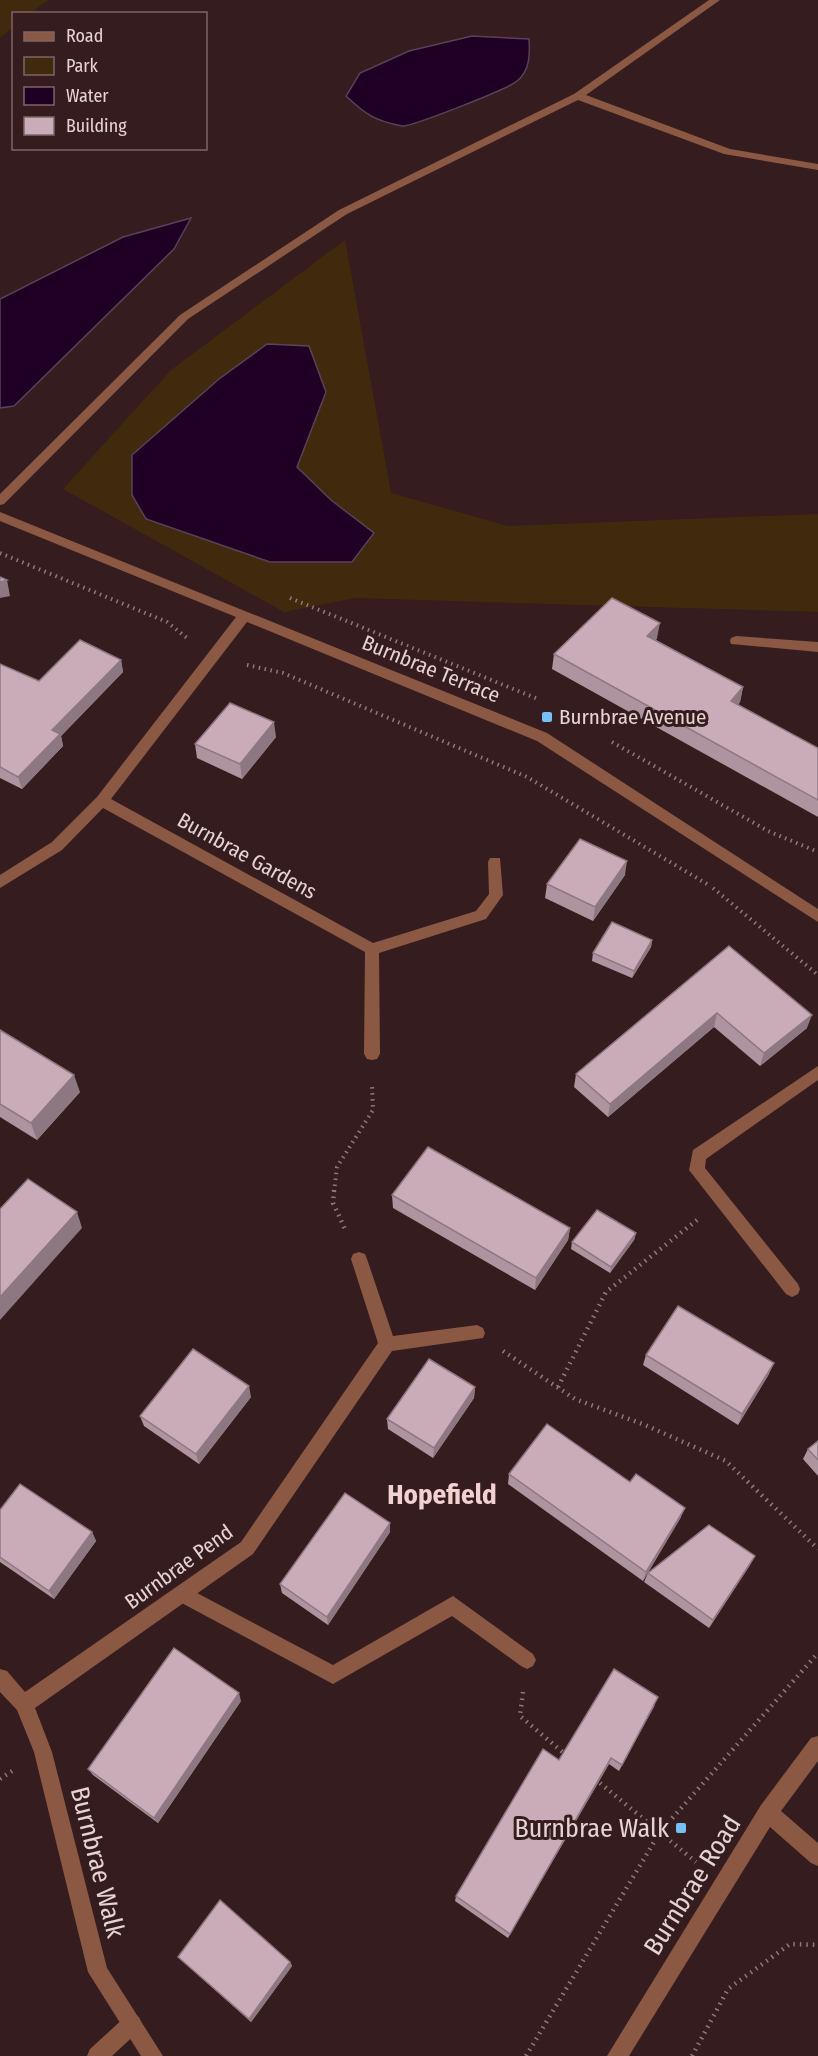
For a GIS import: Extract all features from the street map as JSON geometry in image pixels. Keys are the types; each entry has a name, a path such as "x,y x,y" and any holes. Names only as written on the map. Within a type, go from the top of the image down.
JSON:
{"street":[{"path":"0,501 184,317 343,212 578,96 715,0"},
{"path":"578,96 728,152 818,167"},
{"name":"Burnbrae Terrace","path":"0,516 542,737 817,914"},
{"path":"0,882 57,846 102,801 245,615"},
{"path":"736,641 818,647"},
{"name":"Burnbrae Gardens","path":"102,801 372,949"},
{"path":"372,1054 372,949 481,915 496,895 495,862"},
{"path":"792,1289 697,1170 699,1155 818,1072"},
{"path":"359,1259 387,1344 477,1333"},
{"name":"Burnbrae Pend","path":"24,1704 248,1548 387,1344"},
{"path":"182,1594 333,1675 453,1605 527,1660"},
{"name":"Burnbrae Walk","path":"0,1678 24,1704 43,1752 98,1972 153,2056"},
{"name":"Burnbrae Road","path":"617,2056 768,1812 818,1745"},
{"path":"768,1812 818,1856"},
{"path":"97,2056 132,2024"}],"path":[{"path":"0,553 167,622 213,658 284,673 527,777 713,888 818,975"},
{"path":"359,1259 333,1203 337,1167 373,1110 372,1054"},
{"path":"558,1387 606,1292 721,1200"},
{"path":"477,1333 575,1399 645,1425 726,1461 795,1524 818,1549"},
{"path":"526,2056 660,1832 818,1653"},
{"path":"527,1660 520,1716 572,1760"},
{"path":"590,1774 724,1886"},
{"path":"693,2056 728,1989 790,1944 818,1945"}],"green space":[{"path":"0,0 48,0 32,12 12,12 12,28 0,38"},
{"path":"345,240 391,493 508,526 818,514 818,612 355,598 284,612 63,489 171,370","holes":["267,344 326,392 297,467 331,500 270,562 146,519 182,413 219,379"]}],"water":[{"path":"472,36 529,39 528,62 521,77 510,85 479,99 422,121 402,126 371,116 346,96 360,73 409,51"},
{"path":"191,218 174,249 14,406 0,408 0,299 123,237"},
{"path":"267,344 309,346 326,392 297,467 331,500 374,533 352,562 270,562 146,519 132,495 132,455 219,379"}],"building":[{"path":"612,598 660,623 647,636 743,687 731,701 818,748 818,800 554,654"},
{"path":"80,640 121,660 52,730 60,734 18,777 0,767 0,664 39,681"},
{"path":"230,703 274,722 240,764 195,744"},
{"path":"580,839 627,861 595,907 547,884"},
{"path":"612,922 652,940 634,971 593,953"},
{"path":"729,946 812,1015 764,1053 717,1013 610,1104 576,1074"},
{"path":"0,1030 74,1075 31,1123 0,1104"},
{"path":"428,1147 570,1228 536,1278 392,1195"},
{"path":"28,1179 77,1212 0,1297 0,1209"},
{"path":"597,1210 636,1233 611,1267 572,1242"},
{"path":"678,1306 774,1363 742,1414 646,1355"},
{"path":"193,1349 249,1386 196,1454 140,1416"},
{"path":"429,1359 475,1387 434,1448 387,1419"},
{"path":"547,1424 630,1482 636,1474 685,1508 646,1572 509,1474"},
{"path":"818,1441 818,1460 808,1449"},
{"path":"20,1484 92,1532 49,1591 0,1557 0,1510"},
{"path":"345,1493 390,1523 327,1617 280,1584"},
{"path":"709,1525 755,1556 713,1620 648,1573"},
{"path":"174,1648 239,1693 154,1818 88,1769"},
{"path":"614,1669 658,1697 622,1765 611,1758 510,1934 456,1896 543,1749 559,1760"},
{"path":"220,1900 290,1962 249,2019 178,1957"}],"place":[{"name":"Burnbrae Avenue","path":"547,717"},
{"name":"Burnbrae Walk","path":"681,1828"}],"district":[{"name":"Hopefield","path":"442,1495"}]}
